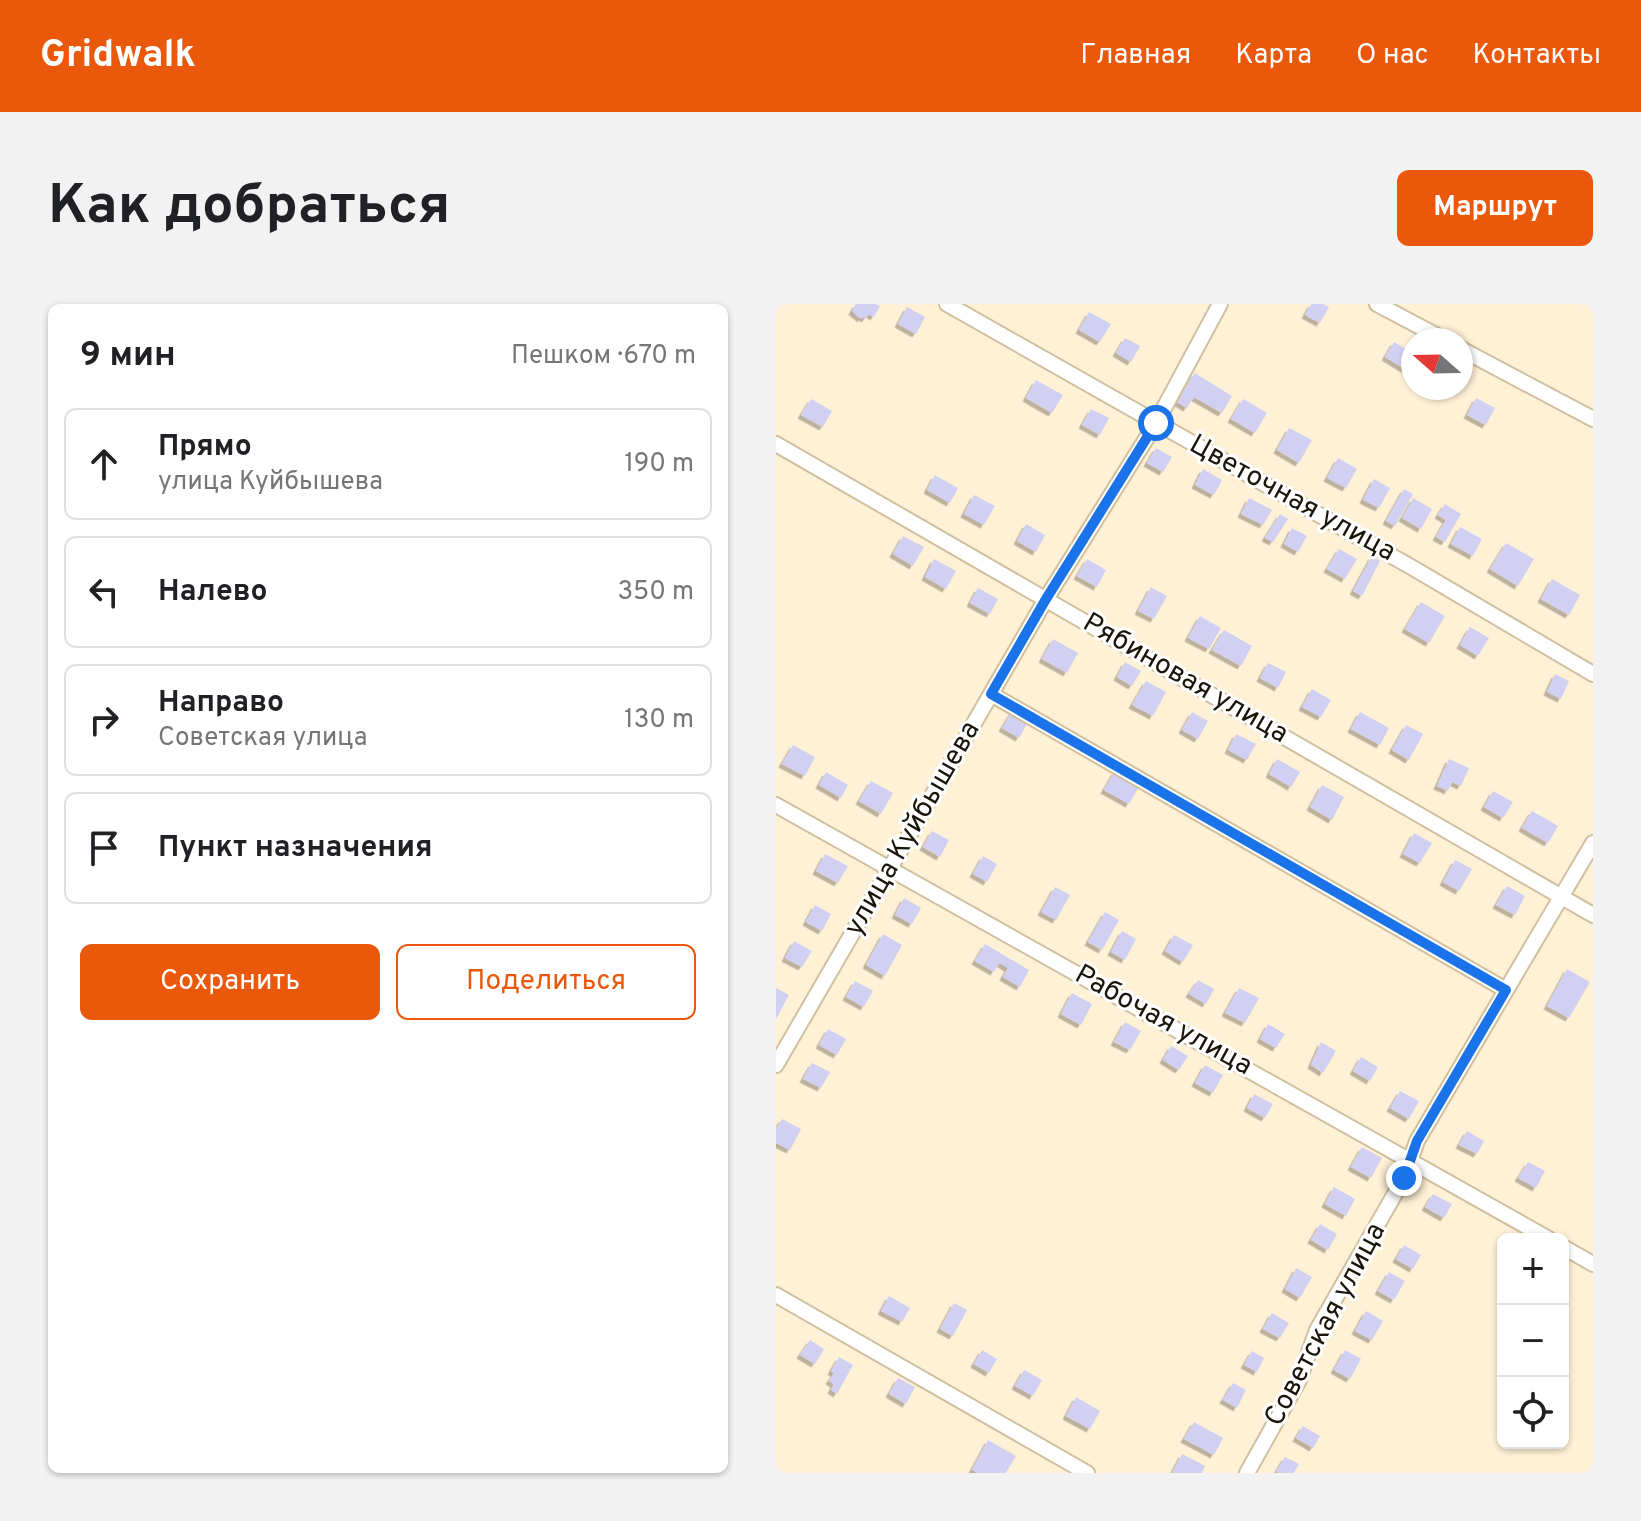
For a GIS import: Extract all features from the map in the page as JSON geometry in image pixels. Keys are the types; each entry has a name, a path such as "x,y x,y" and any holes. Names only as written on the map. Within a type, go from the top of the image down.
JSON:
{"street":[{"name":"Цветочная улица","path":"947,304 1413,568 1593,674"},
{"name":"улица Куйбышева","path":"776,1065 1046,599 1156,423 1220,304"},
{"path":"1377,304 1422,328"},
{"path":"1473,355 1593,419"},
{"name":"Рябиновая улица","path":"776,444 1593,915"},
{"path":"991,694 1506,990"},
{"name":"Рабочая улица","path":"776,805 1538,1233"},
{"name":"Советская улица","path":"1247,1473 1299,1380 1317,1330 1412,1161 1417,1141 1593,843"},
{"path":"1569,1250 1593,1264"},
{"path":"776,1295 1087,1473"}],"building":[{"path":"856,304 880,306 874,317 869,314 861,319 852,311"},
{"path":"1311,304 1329,307 1320,323 1305,315"},
{"path":"907,307 925,317 916,334 898,324"},
{"path":"1089,312 1111,324 1100,342 1079,330"},
{"path":"1125,338 1140,346 1131,362 1116,353"},
{"path":"1394,342 1401,346 1401,367 1385,357"},
{"path":"1195,373 1232,396 1222,413 1194,397 1187,408 1177,402"},
{"path":"1036,380 1063,395 1052,413 1026,398"},
{"path":"1476,398 1495,408 1486,425 1467,415"},
{"path":"811,399 832,411 823,427 801,415"},
{"path":"1243,399 1267,413 1255,433 1231,419"},
{"path":"1091,409 1109,418 1100,435 1082,425"},
{"path":"1289,428 1312,440 1299,463 1277,450"},
{"path":"1156,448 1172,457 1163,472 1147,463"},
{"path":"1338,458 1357,469 1346,488 1327,478"},
{"path":"1203,469 1222,480 1214,495 1195,485"},
{"path":"935,475 958,488 950,503 927,490"},
{"path":"1374,479 1390,488 1379,508 1363,500"},
{"path":"1404,489 1413,494 1395,526 1386,521"},
{"path":"974,495 995,506 984,525 964,514"},
{"path":"1249,498 1272,510 1263,525 1241,514"},
{"path":"1413,498 1432,509 1421,529 1402,518"},
{"path":"1445,504 1461,514 1445,542 1436,537 1446,520 1438,515"},
{"path":"1280,514 1288,519 1273,542 1265,538"},
{"path":"1026,524 1045,535 1036,552 1017,541"},
{"path":"1460,527 1482,539 1473,556 1451,544"},
{"path":"1292,528 1307,536 1298,552 1284,544"},
{"path":"903,536 924,547 913,566 893,554"},
{"path":"1506,543 1534,559 1518,586 1490,569"},
{"path":"1339,549 1357,559 1345,579 1327,569"},
{"path":"1372,556 1380,561 1362,596 1353,591"},
{"path":"934,559 956,571 946,589 925,577"},
{"path":"1087,559 1106,570 1097,587 1077,576"},
{"path":"1552,579 1580,595 1569,615 1541,599"},
{"path":"1151,587 1167,596 1154,619 1138,611"},
{"path":"978,588 998,599 990,614 970,603"},
{"path":"1421,602 1445,616 1429,643 1405,629"},
{"path":"1200,616 1221,628 1209,649 1188,638"},
{"path":"1470,627 1489,638 1478,656 1460,645"},
{"path":"1224,630 1252,646 1241,666 1212,650"},
{"path":"1053,639 1078,653 1067,673 1042,659"},
{"path":"1125,662 1141,671 1132,686 1117,677"},
{"path":"1268,663 1286,672 1278,688 1260,678"},
{"path":"1555,674 1569,681 1561,699 1547,692"},
{"path":"1146,681 1166,692 1153,716 1132,705"},
{"path":"1312,689 1331,700 1321,717 1302,707"},
{"path":"1013,710 1030,719 1019,738 1002,728"},
{"path":"1192,712 1208,721 1198,739 1182,730"},
{"path":"1360,712 1389,728 1380,745 1351,729"},
{"path":"1406,725 1423,734 1409,760 1392,750"},
{"path":"1236,734 1256,744 1247,760 1228,750"},
{"path":"793,745 815,757 805,776 782,764"},
{"path":"1277,759 1300,772 1291,787 1269,774"},
{"path":"1449,759 1469,768 1461,786 1452,782 1448,791 1437,786"},
{"path":"1115,771 1140,785 1129,804 1104,790"},
{"path":"826,772 848,785 841,798 819,785"},
{"path":"871,781 893,793 881,814 859,801"},
{"path":"1322,785 1344,797 1332,820 1310,807"},
{"path":"1493,791 1513,802 1503,818 1484,807"},
{"path":"1532,811 1558,826 1548,843 1522,828"},
{"path":"932,831 949,840 940,857 923,847"},
{"path":"1414,833 1432,843 1420,863 1403,854"},
{"path":"825,854 848,866 838,883 816,871"},
{"path":"983,856 997,864 987,882 973,874"},
{"path":"1455,860 1472,869 1459,891 1443,882"},
{"path":"1507,886 1525,896 1515,915 1496,905"},
{"path":"1055,887 1070,895 1056,920 1041,912"},
{"path":"904,898 921,908 912,924 895,915"},
{"path":"815,905 831,914 822,931 806,922"},
{"path":"1105,912 1119,920 1102,950 1088,942"},
{"path":"1122,931 1136,939 1125,960 1111,952"},
{"path":"883,934 902,945 885,976 866,965"},
{"path":"1174,935 1193,945 1183,962 1165,951"},
{"path":"794,941 812,951 802,967 785,958"},
{"path":"985,944 1029,970 1020,987 1003,977 1008,968 1003,965 999,963 994,972 975,961"},
{"path":"1567,969 1590,982 1569,1018 1547,1006"},
{"path":"1198,980 1214,989 1206,1004 1189,994"},
{"path":"855,981 873,991 864,1007 846,997"},
{"path":"776,988 789,995 776,1019"},
{"path":"1239,988 1259,998 1245,1023 1225,1013"},
{"path":"1072,993 1092,1004 1081,1025 1061,1014"},
{"path":"1125,1022 1141,1031 1130,1050 1114,1042"},
{"path":"1268,1024 1285,1034 1276,1048 1260,1039"},
{"path":"828,1029 846,1039 837,1055 819,1045"},
{"path":"1321,1042 1336,1051 1323,1073 1311,1065"},
{"path":"1171,1046 1188,1056 1179,1070 1163,1060"},
{"path":"1361,1057 1378,1067 1370,1081 1353,1071"},
{"path":"812,1063 830,1072 821,1088 803,1079"},
{"path":"1205,1065 1223,1075 1213,1093 1195,1083"},
{"path":"1400,1091 1419,1101 1409,1119 1390,1108"},
{"path":"1254,1094 1273,1104 1265,1118 1247,1108"},
{"path":"782,1119 801,1129 790,1150 776,1143 776,1129"},
{"path":"1467,1131 1484,1141 1477,1154 1459,1145"},
{"path":"1362,1147 1382,1158 1371,1178 1351,1167"},
{"path":"1528,1162 1545,1171 1536,1188 1518,1178"},
{"path":"1334,1187 1355,1199 1346,1216 1325,1204"},
{"path":"1433,1194 1452,1204 1444,1218 1425,1207"},
{"path":"1320,1224 1337,1234 1328,1250 1311,1240"},
{"path":"1404,1245 1421,1255 1413,1269 1396,1259"},
{"path":"1296,1268 1312,1277 1300,1298 1285,1289"},
{"path":"1389,1272 1405,1281 1394,1300 1378,1291"},
{"path":"889,1296 910,1308 902,1322 881,1311"},
{"path":"954,1303 967,1310 953,1336 940,1329"},
{"path":"1366,1311 1383,1321 1372,1340 1355,1331"},
{"path":"1272,1313 1289,1323 1280,1338 1263,1329"},
{"path":"810,1340 824,1349 815,1364 800,1355"},
{"path":"982,1350 997,1359 989,1373 974,1364"},
{"path":"1345,1350 1361,1359 1350,1379 1334,1370"},
{"path":"1252,1351 1264,1358 1257,1372 1244,1365"},
{"path":"839,1357 853,1365 837,1394 831,1390 834,1384 829,1381"},
{"path":"1024,1370 1042,1380 1033,1396 1015,1386"},
{"path":"898,1378 915,1387 906,1404 889,1394"},
{"path":"1233,1383 1246,1390 1237,1408 1223,1400"},
{"path":"1076,1397 1100,1411 1090,1429 1066,1416"},
{"path":"1194,1422 1223,1438 1214,1455 1184,1439"},
{"path":"1303,1426 1320,1436 1313,1448 1296,1438"},
{"path":"988,1440 1016,1456 1006,1473 978,1473 972,1470"},
{"path":"1182,1454 1205,1466 1202,1473 1172,1473"},
{"path":"1285,1457 1299,1464 1294,1473 1276,1472"}],"route":[{"path":"1156,423 1046,599 991,694 1506,990 1417,1141 1404,1178"}]}
